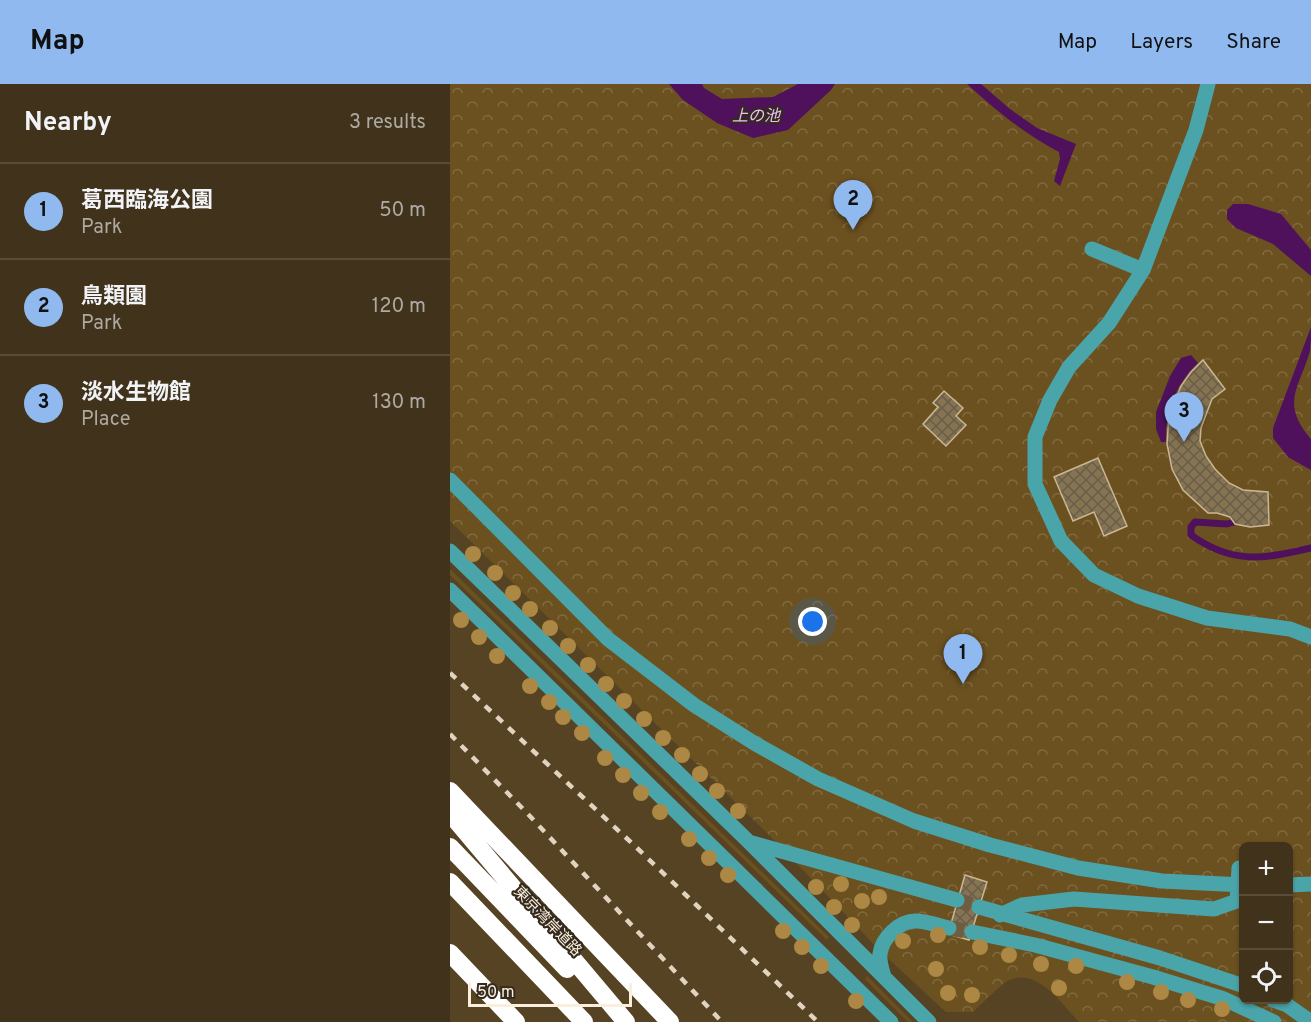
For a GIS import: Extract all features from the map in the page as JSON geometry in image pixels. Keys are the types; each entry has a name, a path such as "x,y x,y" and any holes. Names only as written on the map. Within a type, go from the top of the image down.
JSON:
{"highway":[{"path":"450,791 670,1022"},
{"path":"450,813 626,1022"},
{"name":"東京湾岸道路","path":"450,847 619,1022"},
{"path":"450,882 584,1022"},
{"path":"450,953 516,1022"}],"street":[{"path":"1208,84 1196,130 1143,270 1109,323 1069,367 1050,400 1035,437 1035,484 1061,541 1094,575 1138,596 1207,618 1290,629 1311,637"},
{"path":"1092,249 1143,270"},
{"path":"452,477 608,630 694,705 754,743 818,779 914,821 990,845 1078,868 1162,880 1239,879"},
{"path":"450,551 749,842 928,1022"},
{"path":"450,590 891,1022"},
{"path":"749,842 957,900"},
{"path":"1293,885 1311,884"},
{"path":"1000,915 1022,905 1074,899 1214,909 1237,901 1239,886"},
{"path":"979,908 1160,958 1239,984"},
{"path":"884,977 880,952 888,935 901,926 915,921 949,928"},
{"path":"972,932 1035,945 1153,977 1224,999 1274,1022"},
{"path":"1285,1004 1311,1022"}],"green space":[{"path":"450,84 1311,84 1311,1022 1079,1022 1057,998 1039,983 1020,978 1005,982 973,1012 946,1012 880,951 781,847 450,521"},
{"path":"450,569 829,937 827,940 450,575"},
{"path":"867,976 913,1022 908,1022 865,979"}],"water":[{"name":"上の池","path":"669,84 702,84 704,88 722,99 773,97 798,84 835,84 788,130 753,138 717,123 683,100"},
{"path":"967,84 981,84 1037,128 1076,144 1060,186 1054,181 1060,159 1059,152 1011,121"},
{"path":"1233,204 1248,204 1281,214 1311,250 1311,276 1273,244 1236,228 1227,219 1227,210"},
{"path":"1311,327 1310,351 1297,386 1294,405 1296,415 1311,439 1311,470 1288,457 1273,438 1273,428"},
{"path":"1191,355 1198,363 1190,371 1173,399 1167,420 1166,442 1161,442 1156,429 1156,412 1170,376 1181,358"}],"building":[{"path":"1203,360 1225,389 1212,399 1201,428 1200,441 1206,456 1229,483 1243,490 1268,492 1269,525 1250,527 1235,524 1230,517 1208,513 1183,490 1172,469 1167,444 1169,415 1181,386"},
{"path":"944,391 963,408 956,416 966,425 946,446 923,424 938,407 933,403"},
{"path":"1098,458 1127,526 1104,536 1094,512 1073,521 1054,477"},
{"path":"965,875 987,882 969,940 948,934"}],"waterway":[{"path":"1234,522 1227,524 1195,522 1191,527 1191,535 1221,551 1249,557 1278,555 1311,548"}],"tunnel":[{"path":"957,900 979,907"},
{"path":"949,928 972,932"}],"railway":[{"path":"450,673 818,1022"},
{"path":"450,734 722,1022"}],"place":[{"name":"鳥類園","path":"853,230"},
{"name":"淡水生物館","path":"1184,442"},
{"name":"葛西臨海公園","path":"963,684"}]}
